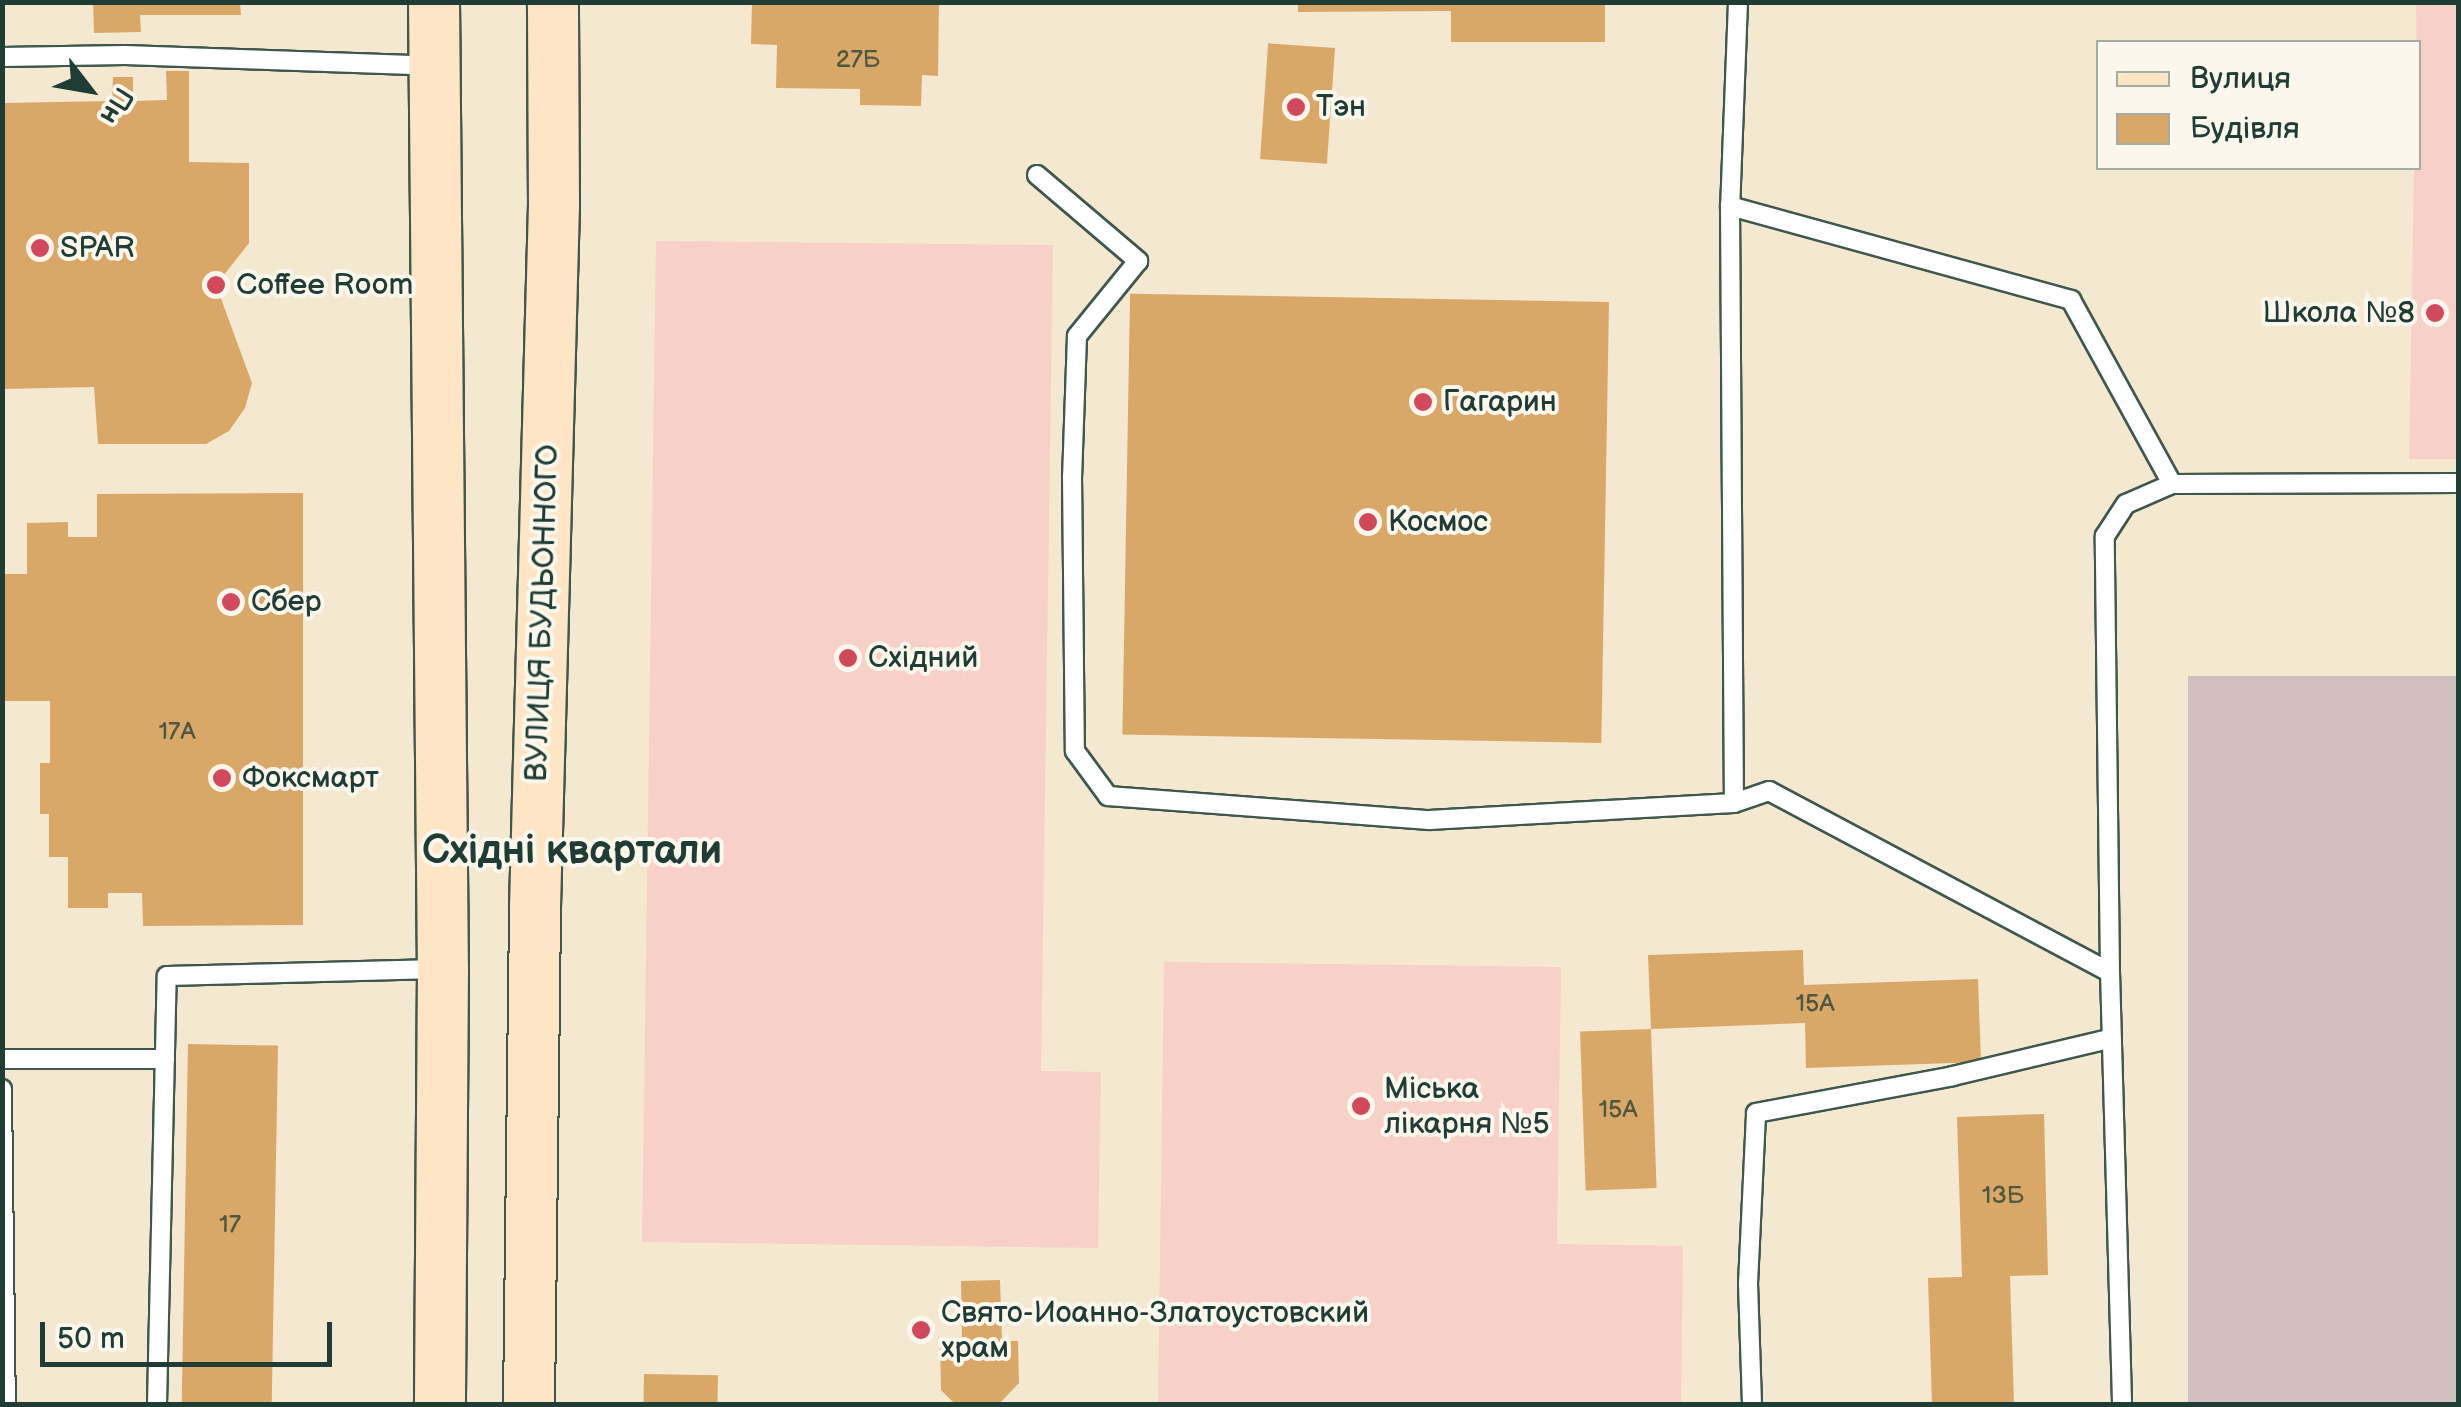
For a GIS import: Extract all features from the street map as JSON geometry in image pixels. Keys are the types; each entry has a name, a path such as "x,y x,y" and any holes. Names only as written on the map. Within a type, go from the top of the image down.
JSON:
{"main road":[{"path":"434,2 443,969 440,1404"},
{"name":"ВУЛИЦЯ БУДЬОННОГО","path":"529,1404 535,907 554,204 553,2"}],"lane":[{"path":"1734,803 1730,206 1738,2"},
{"path":"2,57 125,55 434,66"},
{"path":"1038,175 1138,261 1077,336 1072,476 1074,751 1108,796 1428,820 1734,803 1769,791 2110,972"},
{"path":"1730,206 2071,300 2172,484"},
{"path":"2122,1404 2110,972 2104,536 2126,504 2172,484 2458,484"},
{"path":"158,1404 167,976 443,969"},
{"path":"1752,1404 1748,1284 1756,1114 1953,1076 2112,1038"},
{"path":"2,1059 165,1059"},
{"path":"2,1090 6,1404"}],"shaded area":[{"name":"Школа №8","path":"2416,3 2458,3 2458,459 2409,459 2414,170 2421,170 2421,40 2416,40"},
{"name":"Східний","path":"656,241 1053,245 1041,1071 1101,1072 1098,1248 642,1242"},
{"path":"2188,676 2458,676 2458,1404 2188,1404"},
{"name":"Міська лікарня №5","path":"1164,962 1561,967 1557,1244 1683,1246 1681,1404 1158,1404"}],"building":[{"path":"93,2 240,2 241,15 140,15 141,32 94,33"},
{"path":"752,2 939,2 938,76 922,75 921,106 860,105 860,89 776,88 777,45 751,44"},
{"path":"1298,2 1605,2 1605,42 1451,42 1451,11 1298,12"},
{"name":"Тэн","path":"1268,43 1335,48 1327,164 1260,159"},
{"path":"166,71 189,71 189,162 249,163 249,243 216,285 252,383 245,408 229,431 206,444 98,444 94,387 2,389 2,103 112,101 113,77 133,77 133,101 167,100"},
{"name":"Космос","path":"1130,294 1609,302 1601,743 1122,735"},
{"path":"303,493 303,925 143,926 142,893 108,893 108,908 68,908 68,857 49,857 49,814 40,814 40,763 50,763 50,701 2,701 2,574 27,574 27,523 68,522 68,537 97,537 97,494"},
{"path":"1803,950 1804,985 1978,979 1981,1062 1806,1068 1805,1023 1651,1029 1648,955"},
{"path":"1651,1029 1657,1188 1586,1190 1580,1031"},
{"path":"188,1044 278,1046 272,1404 182,1404"},
{"path":"2044,1114 2048,1275 2010,1276 2014,1404 1932,1404 1928,1278 1962,1277 1957,1117"},
{"path":"1000,1280 1002,1341 1018,1341 1019,1383 999,1404 955,1404 941,1390 940,1342 962,1342 961,1281"},
{"path":"644,1374 718,1375 717,1404 643,1404"}],"place":[{"name":"Тэн","path":"1296,107"},
{"name":"SPAR","path":"40,248"},
{"name":"Coffee Room","path":"216,285"},
{"name":"Школа №8","path":"2435,313"},
{"name":"Гагарин","path":"1423,402"},
{"name":"Космос","path":"1368,522"},
{"name":"Сбер","path":"231,602"},
{"name":"Східний","path":"848,658"},
{"name":"Фоксмарт","path":"222,778"},
{"name":"Міська лікарня №5","path":"1361,1106"},
{"name":"Свято-Иоанно-Златоустовский храм","path":"921,1330"}],"district":[{"name":"Східні квартали","path":"572,851"}]}
